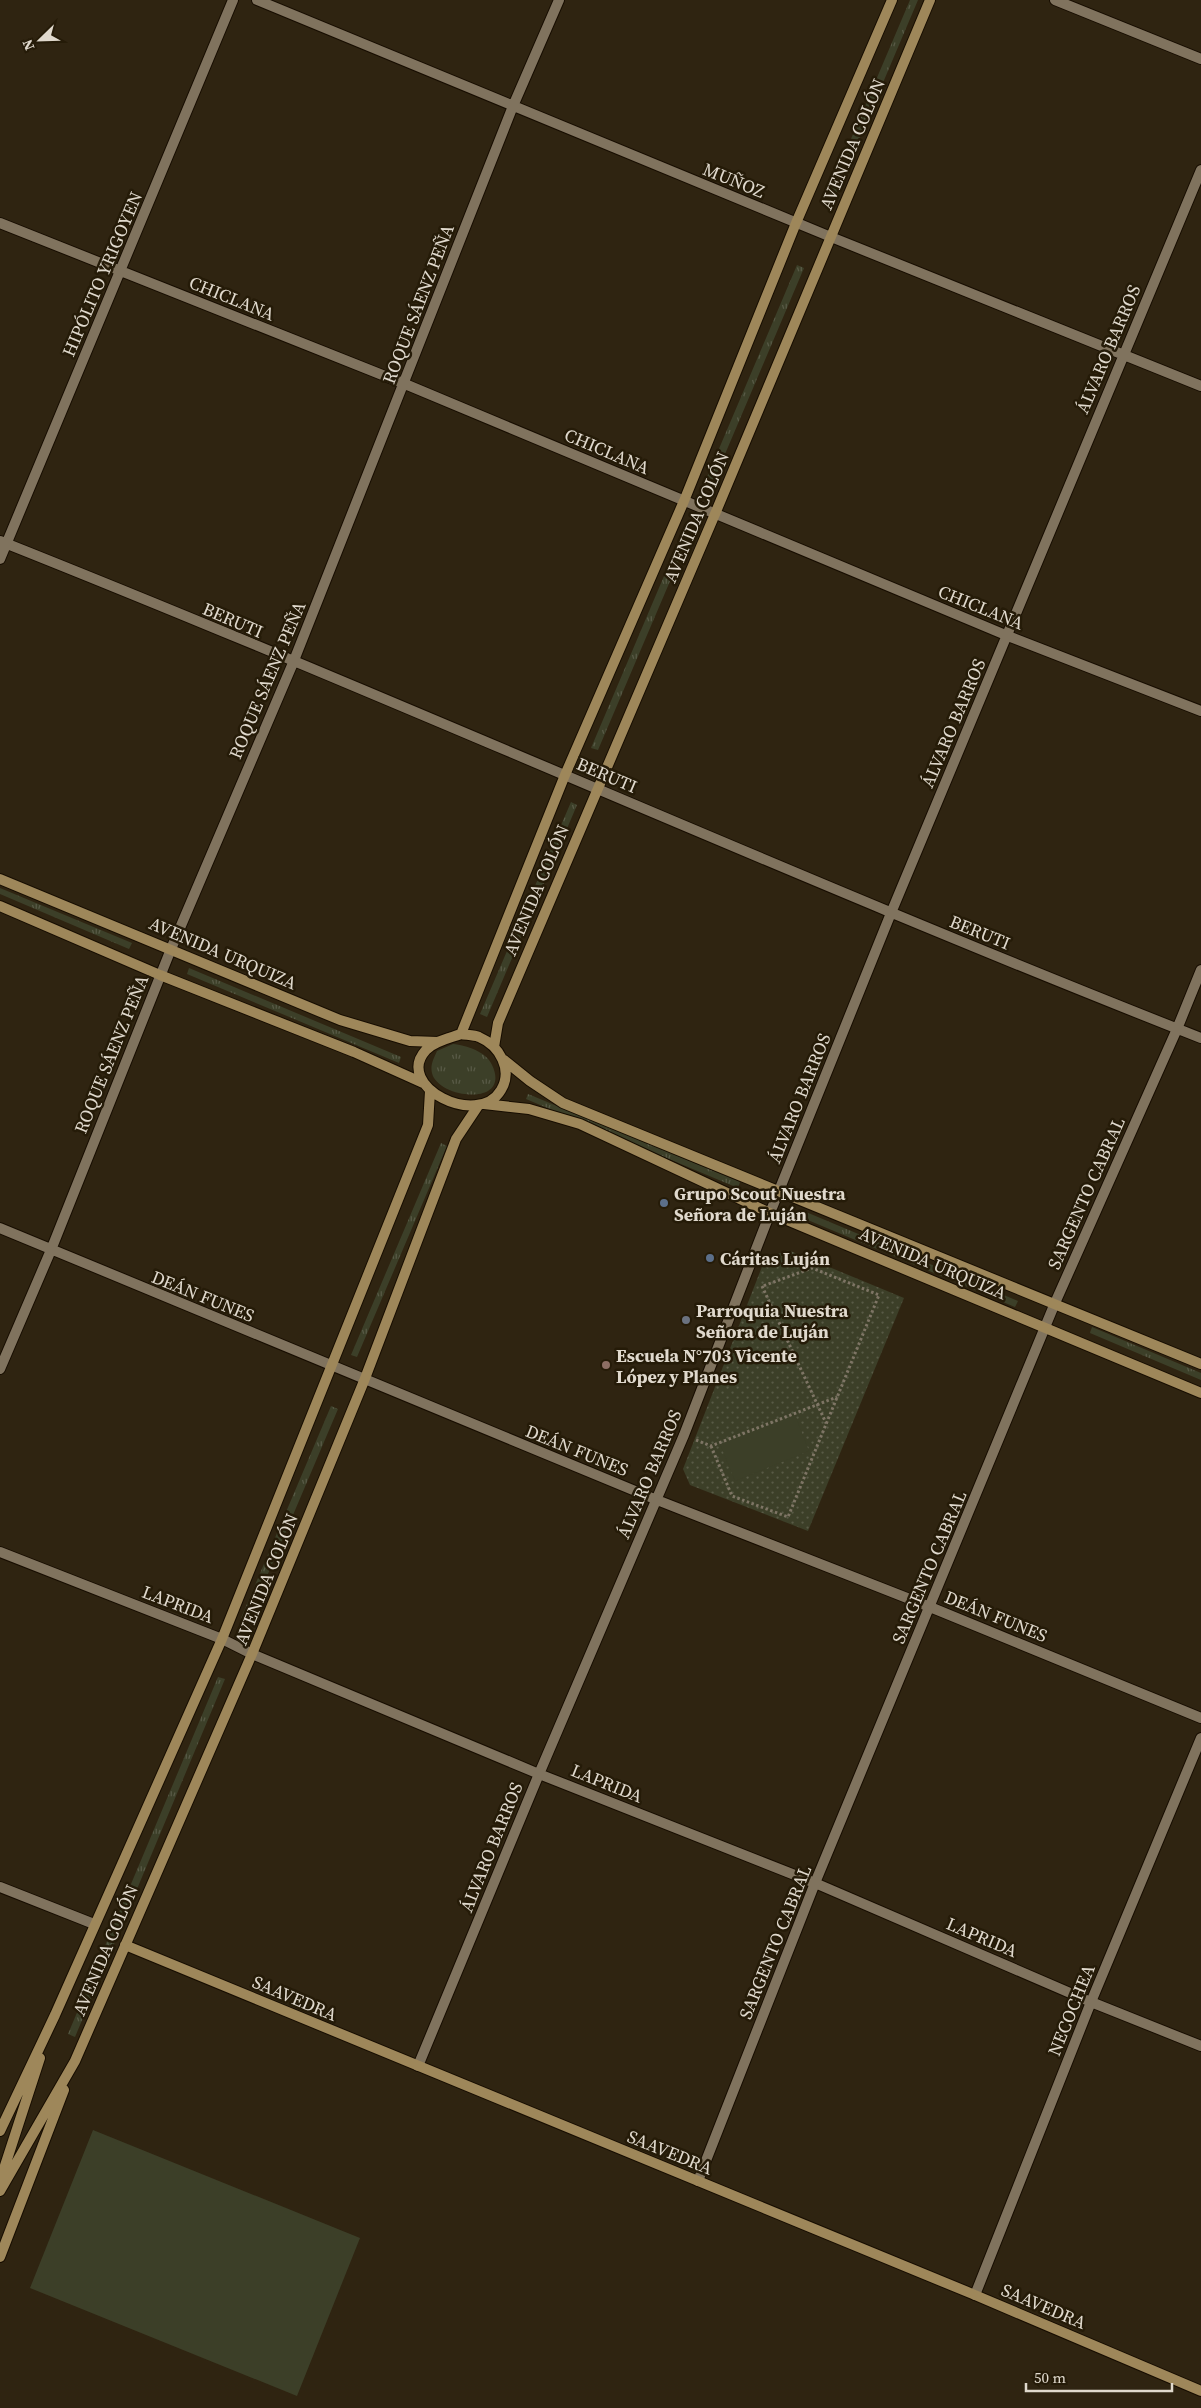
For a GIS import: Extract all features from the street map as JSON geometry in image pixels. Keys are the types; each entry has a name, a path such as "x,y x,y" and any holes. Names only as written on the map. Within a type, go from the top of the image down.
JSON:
{"main road":[{"name":"AVENIDA COLÓN","path":"461,1034 565,775 684,501 796,223 892,0"},
{"name":"AVENIDA COLÓN","path":"494,1047 498,1023 715,514 930,0"},
{"name":"AVENIDA URQUIZA","path":"0,879 349,1023 410,1041 438,1042"},
{"path":"0,906 160,975 354,1052 423,1083"},
{"path":"461,1034 479,1037 494,1047 504,1060 506,1072 503,1087 497,1096 481,1105 461,1105 430,1091 423,1083 419,1071 420,1059 427,1049 438,1042 461,1034"},
{"name":"AVENIDA URQUIZA","path":"504,1060 530,1081 563,1103 780,1190 1201,1364"},
{"name":"AVENIDA COLÓN","path":"0,2131 55,2015 222,1639 428,1125 430,1091"},
{"name":"AVENIDA COLÓN","path":"0,2257 75,2061 252,1654 364,1381 456,1139 481,1105"},
{"name":"AVENIDA URQUIZA","path":"481,1105 529,1109 580,1124 770,1213 1201,1393"},
{"name":"SAAVEDRA","path":"125,1945 975,2294 1201,2391"},
{"name":"AVENIDA COLÓN","path":"0,2181 55,2015"},
{"name":"AVENIDA COLÓN","path":"0,2191 75,2061"}],"street":[{"name":"HIPÓLITO YRIGOYEN","path":"0,559 3,542 121,271 233,0"},
{"name":"MUÑOZ","path":"257,0 796,223 1201,386"},
{"name":"ROQUE SÁENZ PEÑA","path":"0,1369 51,1250 160,975 293,663 405,384 513,106 559,0"},
{"path":"1055,0 1201,59"},
{"name":"ÁLVARO BARROS","path":"418,2066 539,1774 684,1435 744,1278 891,913 1201,170"},
{"name":"CHICLANA","path":"0,223 405,384 1008,636 1201,711"},
{"name":"BERUTI","path":"3,542 597,788 891,913 1201,1038"},
{"name":"SARGENTO CABRAL","path":"698,2181 815,1883 1055,1303 1177,1029 1201,970"},
{"name":"DEÁN FUNES","path":"0,1228 364,1381 657,1500 930,1607 1201,1718"},
{"name":"LAPRIDA","path":"0,1552 222,1639 252,1654 539,1774 815,1883 1091,2002 1201,2046"},
{"name":"NECOCHEA","path":"975,2294 1091,2002 1201,1738"},
{"path":"0,1887 94,1924"}],"path":[{"path":"711,1446 732,1496 788,1518 879,1295 812,1268 763,1286"},
{"path":"744,1278 763,1286 826,1424"},
{"path":"684,1435 711,1446 837,1396"}],"green space":[{"path":"910,0 918,0 832,203 825,200"},
{"path":"797,265 804,268 714,480 707,477"},
{"path":"681,536 688,539 598,750 591,748"},
{"path":"571,802 577,805 487,1017 480,1014"},
{"path":"0,888 132,943 129,949 0,894"},
{"path":"189,968 401,1057 399,1063 187,974"},
{"path":"453,1044 476,1050 486,1056 492,1065 495,1078 492,1088 483,1093 459,1093 447,1089 437,1082 432,1073 432,1064 437,1051"},
{"path":"528,1094 740,1182 738,1188 526,1099"},
{"path":"441,1143 447,1146 357,1357 351,1355"},
{"path":"806,1212 1018,1301 1015,1307 803,1218"},
{"path":"788,1250 904,1298 808,1531 690,1485 683,1469 765,1259"},
{"path":"1092,1327 1201,1373 1201,1380 1090,1333"},
{"path":"331,1406 338,1409 248,1621 241,1618"},
{"path":"795,1415 809,1451 735,1481 720,1444"},
{"path":"218,1677 225,1679 75,2037 68,2034"},
{"path":"93,2130 360,2238 297,2396 30,2288"}],"place":[{"name":"Grupo Scout Nuestra Señora de Luján","path":"664,1203"},
{"name":"Cáritas Luján","path":"710,1258"},
{"name":"Parroquia Nuestra Señora de Luján","path":"686,1320"},
{"name":"Escuela N°703 Vicente López y Planes","path":"606,1365"}]}
